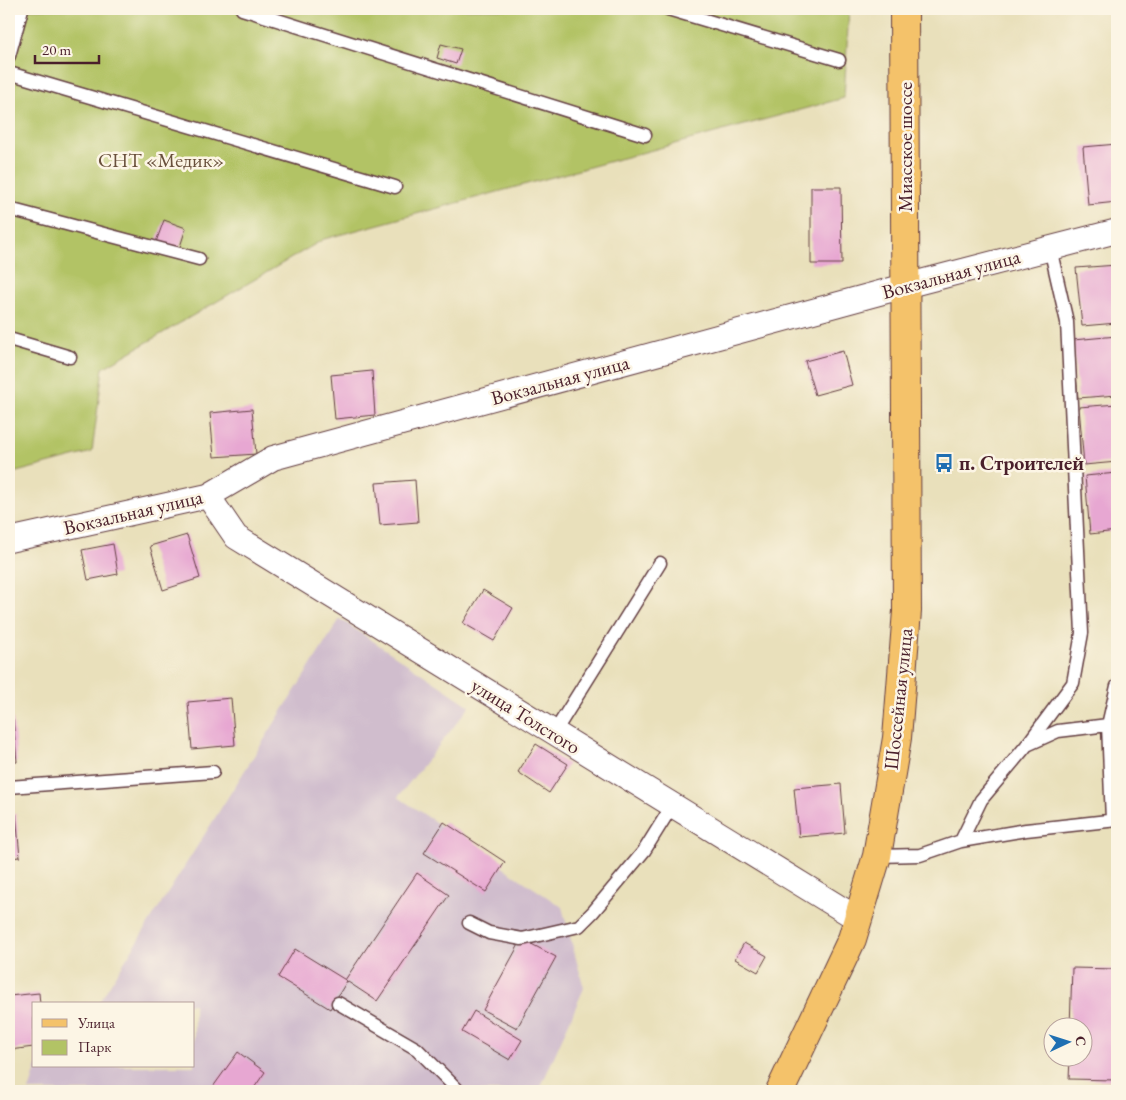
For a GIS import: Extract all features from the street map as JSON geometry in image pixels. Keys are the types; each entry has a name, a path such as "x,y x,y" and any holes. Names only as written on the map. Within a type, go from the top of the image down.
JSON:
{"main road":[{"name":"Миасское шоссе","path":"904,9 905,286"},
{"name":"Шоссейная улица","path":"780,1091 852,939 877,856 897,738 907,611 905,286"}],"street":[{"name":"Вокзальная улица","path":"9,540 208,496 273,458 905,286 1117,231"},
{"name":"улица Толстого","path":"208,496 236,537 858,919"}],"lane":[{"path":"9,56 22,9"},
{"path":"242,9 645,135"},
{"path":"668,9 838,60"},
{"path":"9,73 395,187"},
{"path":"9,209 198,259"},
{"path":"961,841 981,800 1027,745 1073,683 1082,633 1067,322 1050,248"},
{"path":"9,339 70,357"},
{"path":"554,733 660,563"},
{"path":"877,856 920,855 961,841 1026,830 1115,820 1113,723 1117,686"},
{"path":"1027,745 1058,731 1113,723"},
{"path":"9,788 213,772"},
{"path":"469,924 489,933 522,939 579,926 644,852 672,806"},
{"path":"338,1003 417,1049 457,1091"}],"shaded area":[{"path":"340,619 470,706 398,797 562,907 584,988 539,1091 29,1091 36,1068 195,1068 195,1002 99,1002"}],"green space":[{"name":"СНТ «Медик»","path":"9,9 849,9 844,98 324,239 103,368 92,452 9,474"}],"building":[{"path":"441,44 461,49 456,64 437,58"},
{"path":"1117,144 1117,202 1088,205 1083,147"},
{"path":"811,187 841,187 842,264 811,264"},
{"path":"164,220 186,228 179,250 156,242"},
{"path":"1117,265 1117,323 1082,326 1076,268"},
{"path":"1117,336 1117,395 1078,398 1073,340"},
{"path":"843,351 852,385 815,395 805,361"},
{"path":"372,371 375,415 335,419 331,375"},
{"path":"1117,404 1117,462 1084,465 1079,407"},
{"path":"252,409 256,454 214,457 210,413"},
{"path":"1117,473 1117,531 1090,534 1085,476"},
{"path":"415,480 418,522 380,525 376,483"},
{"path":"187,535 200,578 163,590 150,546"},
{"path":"113,544 118,574 88,580 82,550"},
{"path":"483,590 513,608 494,641 463,623"},
{"path":"10,599 12,623 9,623"},
{"path":"231,698 235,745 192,749 188,702"},
{"path":"9,719 13,719 17,762 9,763"},
{"path":"536,744 568,764 549,793 518,772"},
{"path":"841,784 845,833 799,837 794,788"},
{"path":"16,814 20,857 9,858 9,815"},
{"path":"444,822 505,862 486,892 424,853"},
{"path":"417,873 449,895 377,1001 345,980"},
{"path":"522,939 556,957 517,1028 483,1010"},
{"path":"744,943 767,956 758,972 735,959"},
{"path":"295,949 347,981 330,1009 278,977"},
{"path":"1072,968 1117,969 1115,1080 1069,1079 1070,1068 1094,1068 1094,1018 1070,1018"},
{"path":"39,993 40,1002 32,1002 32,1047 9,1050 9,996"},
{"path":"474,1011 522,1040 510,1060 462,1032"},
{"path":"238,1052 265,1072 252,1091 210,1091"}],"place":[{"name":"п. Строителей","path":"944,463"}]}
